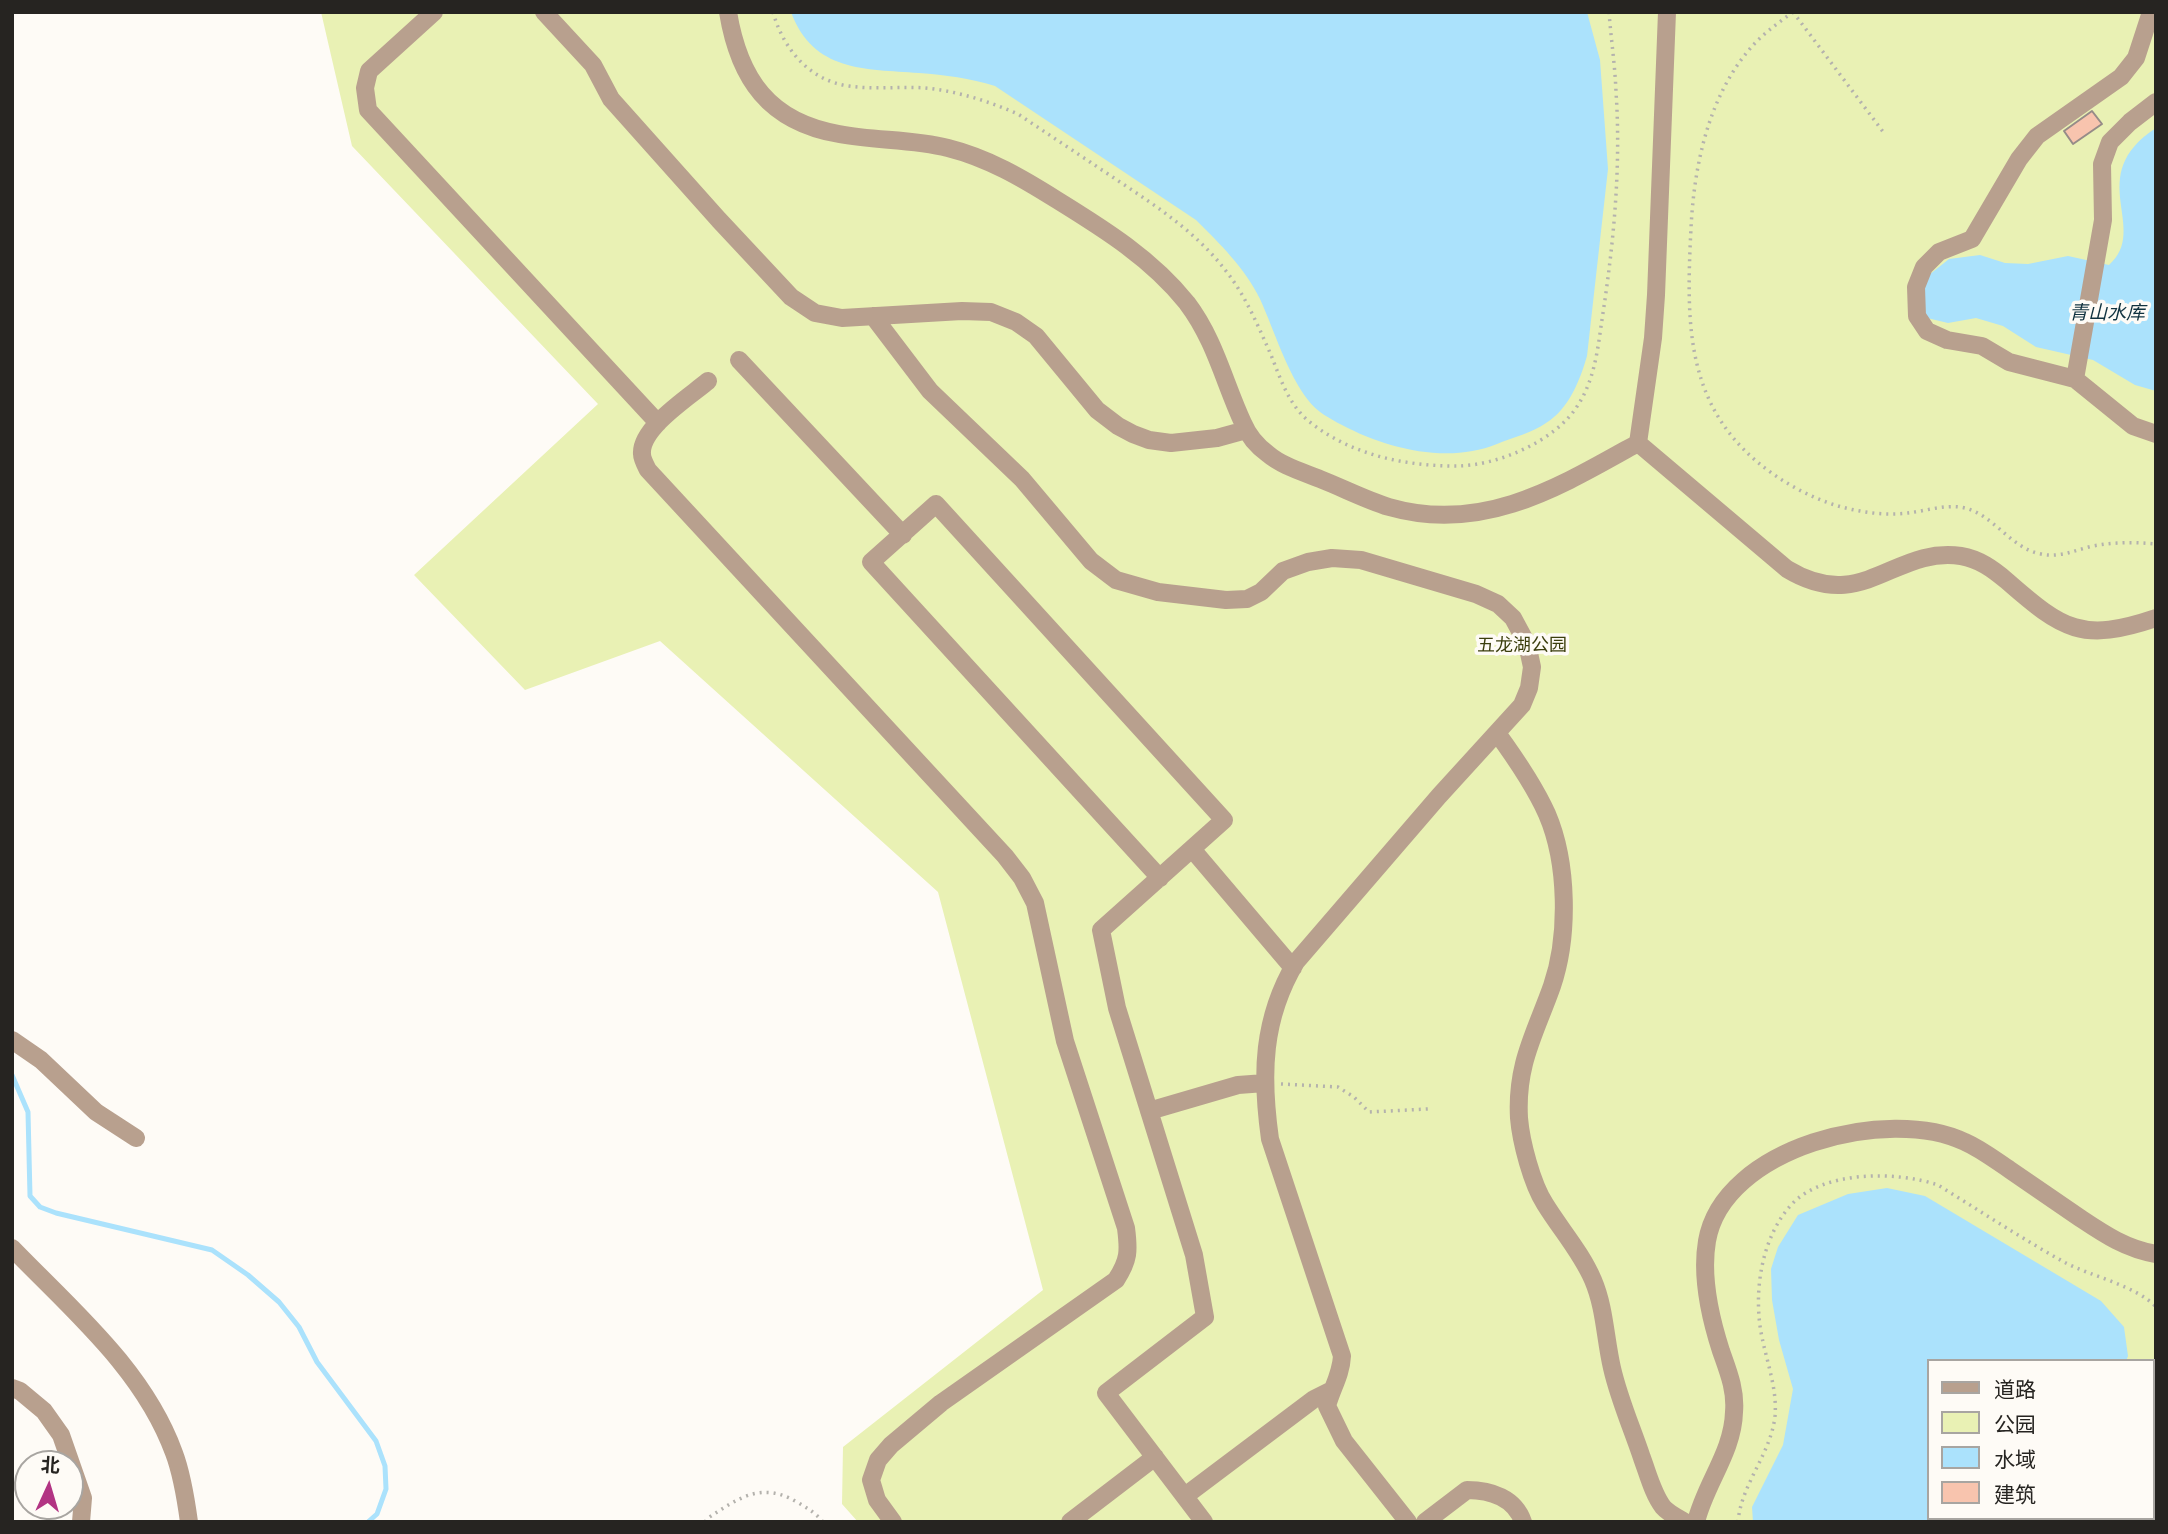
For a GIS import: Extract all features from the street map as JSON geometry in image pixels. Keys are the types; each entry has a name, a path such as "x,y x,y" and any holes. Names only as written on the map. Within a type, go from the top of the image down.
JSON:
{"street":[{"path":"434,12 369,71 365,88 368,110 657,423"},
{"path":"544,12 593,65 611,99 791,297 815,313 842,318 977,310 1004,316 1036,336 1088,400 1107,419 1133,434 1149,440 1171,443 1246,430"},
{"path":"728,12 734,45 746,72 764,97 790,117 840,135 924,143 985,160 1022,178 1101,227 1139,255 1172,286 1199,320 1218,356 1246,430 1259,446 1278,461 1385,505 1405,511 1447,515 1480,512 1526,500 1554,489 1638,443"},
{"path":"1638,443 1652,350 1656,295 1667,12"},
{"path":"2151,12 2136,58 2121,77 2037,136 2019,159 1972,239 1939,252 1924,267 1916,287 1917,316 1927,331 1947,340 1982,346 2009,362 2075,379 2133,426 2156,434"},
{"path":"2075,379 2103,220 2102,164 2110,142 2130,122 2156,103"},
{"path":"873,316 930,391 1022,479 1091,561 1116,580 1158,592 1226,600 1247,599 1261,592 1283,571 1308,562 1332,558 1361,560 1476,594 1498,604 1513,618 1527,644 1532,667 1529,688 1522,705 1439,796 1293,968 1272,1013 1264,1066 1270,1139 1342,1356 1342,1372 1327,1406 1344,1441 1408,1522"},
{"path":"739,360 903,535"},
{"path":"708,381 657,423 644,439 642,455 648,470 1005,856 1022,878 1035,903 1065,1041 1126,1228 1129,1249 1126,1266 1116,1280 941,1402 891,1445 878,1460 871,1480 877,1500 893,1522"},
{"path":"1638,443 1787,569 1813,582 1827,585 1853,584 1927,558 1959,556 1984,564 2044,613 2069,626 2090,631 2111,631 2156,618"},
{"path":"1160,878 872,562 936,504 1224,820 1160,878 1101,930 1117,1008 1194,1255 1205,1317 1106,1393 1204,1522"},
{"path":"1497,733 1523,769 1548,816 1559,858 1564,893 1561,944 1552,984 1529,1040 1520,1078 1519,1119 1529,1163 1543,1202 1576,1247 1593,1281 1602,1310 1612,1367 1652,1486 1664,1507 1685,1522"},
{"path":"1192,849 1293,968"},
{"path":"12,1040 41,1060 96,1112 136,1138"},
{"path":"1149,1111 1238,1085 1265,1083"},
{"path":"1696,1522 1730,1440 1735,1411 1730,1376 1713,1324 1705,1265 1707,1241 1722,1204 1751,1174 1788,1153 1848,1132 1890,1126 1932,1130 1976,1147 2107,1237 2132,1248 2156,1254"},
{"path":"12,1248 115,1354 142,1390 175,1456 189,1522"},
{"path":"12,1388 20,1391 44,1411 61,1435 83,1498 81,1522"},
{"path":"1185,1496 1314,1399 1332,1390"},
{"path":"1070,1522 1155,1457"},
{"path":"1425,1522 1467,1490 1488,1491 1506,1499 1519,1512 1523,1522"}],"path":[{"path":"773,12 788,46 802,64 820,76 853,87 907,87 946,91 1001,107 1017,114 1172,217 1205,246 1232,278 1256,320 1292,402 1321,430 1363,451 1385,458 1428,466 1468,466 1486,463 1538,442 1555,432 1577,407 1595,368 1613,242 1617,167 1616,93 1609,12"},
{"path":"1884,134 1793,12 1763,35 1737,65 1711,116 1701,156 1691,218 1688,304 1695,363 1706,398 1717,417 1729,435 1756,462 1800,491 1836,506 1893,514 1949,507 1971,510 1989,520 2017,544 2043,554 2068,553 2124,541 2156,544"},
{"path":"1265,1083 1338,1087 1368,1112 1428,1109"},
{"path":"1738,1522 1744,1496 1768,1446 1775,1414 1775,1398 1759,1316 1762,1267 1772,1235 1791,1205 1807,1194 1825,1185 1862,1176 1894,1175 1923,1180 1938,1185 2064,1262 2137,1293 2156,1307"},
{"path":"705,1522 740,1497 766,1490 792,1499 817,1514 823,1522"}],"green space":[{"name":"五龙湖公园","path":"321,12 2156,12 2156,1522 858,1522 842,1504 843,1447 1043,1290 938,892 660,641 525,690 414,575 598,404 352,146"}],"water":[{"path":"791,12 1587,12 1600,60 1608,169 1587,356 1577,384 1561,410 1546,423 1478,450 1458,453 1418,451 1360,434 1328,417 1308,400 1287,364 1254,288 1231,257 1196,220 995,86 957,77 843,64 827,57 813,46 801,32"},
{"name":"青山水库","path":"2156,128 2156,391 2135,385 2093,360 2036,347 2003,326 1976,318 1948,323 1923,317 1924,279 1949,259 1980,255 2005,263 2028,264 2068,256 2109,265 2120,250 2124,235 2120,201 2123,164 2134,146"},
{"path":"1887,1188 1925,1196 2101,1301 2124,1327 2127,1359 1926,1359 1926,1520 1997,1520 1996,1522 1753,1522 1752,1507 1783,1445 1793,1389 1779,1340 1772,1300 1771,1269 1778,1247 1798,1215 1848,1194"}],"building":[{"path":"2092,111 2102,124 2073,144 2064,131"}],"waterway":[{"path":"12,1075 28,1112 30,1196 40,1207 212,1250 248,1275 279,1302 299,1327 317,1362 376,1441 385,1466 386,1489 377,1514 368,1522"}]}
